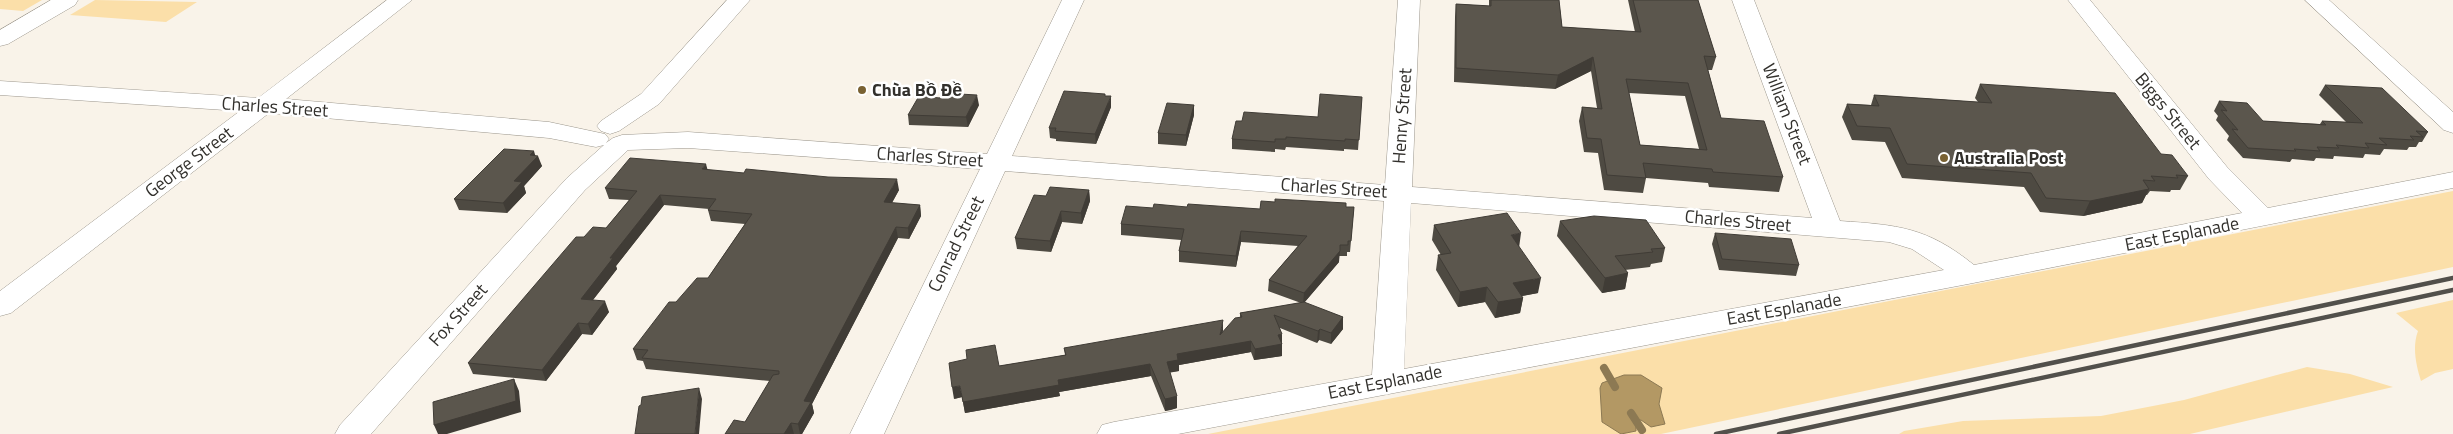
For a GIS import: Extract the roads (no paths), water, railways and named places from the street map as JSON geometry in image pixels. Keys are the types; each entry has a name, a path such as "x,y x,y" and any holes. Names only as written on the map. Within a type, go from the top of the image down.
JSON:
{"street":[{"path":"0,39 67,0"},
{"name":"George Street","path":"0,306 402,0"},
{"path":"616,135 739,0"},
{"name":"Conrad Street","path":"867,434 1073,0"},
{"name":"Henry Street","path":"1387,382 1396,193 1409,0"},
{"name":"William Street","path":"1743,0 1829,228"},
{"name":"Biggs Street","path":"2079,0 2218,173 2263,218"},
{"path":"2316,0 2453,125"},
{"name":"Charles Street","path":"0,88 264,106 549,130 995,162 1889,233 1915,238 1932,247 1968,275"},
{"name":"Fox Street","path":"352,434 564,197 586,167 616,135"},
{"name":"East Esplanade","path":"1114,434 1968,275 2453,180"}],"waterway":[{"path":"1604,368 1615,387"},
{"path":"1631,413 1642,430"}],"railway":[{"path":"1716,434 2453,278"},
{"path":"1779,434 2453,290"}],"place":[{"name":"Chùa Bồ Đề","path":"862,90"},
{"name":"Australia Post","path":"1944,158"}]}
